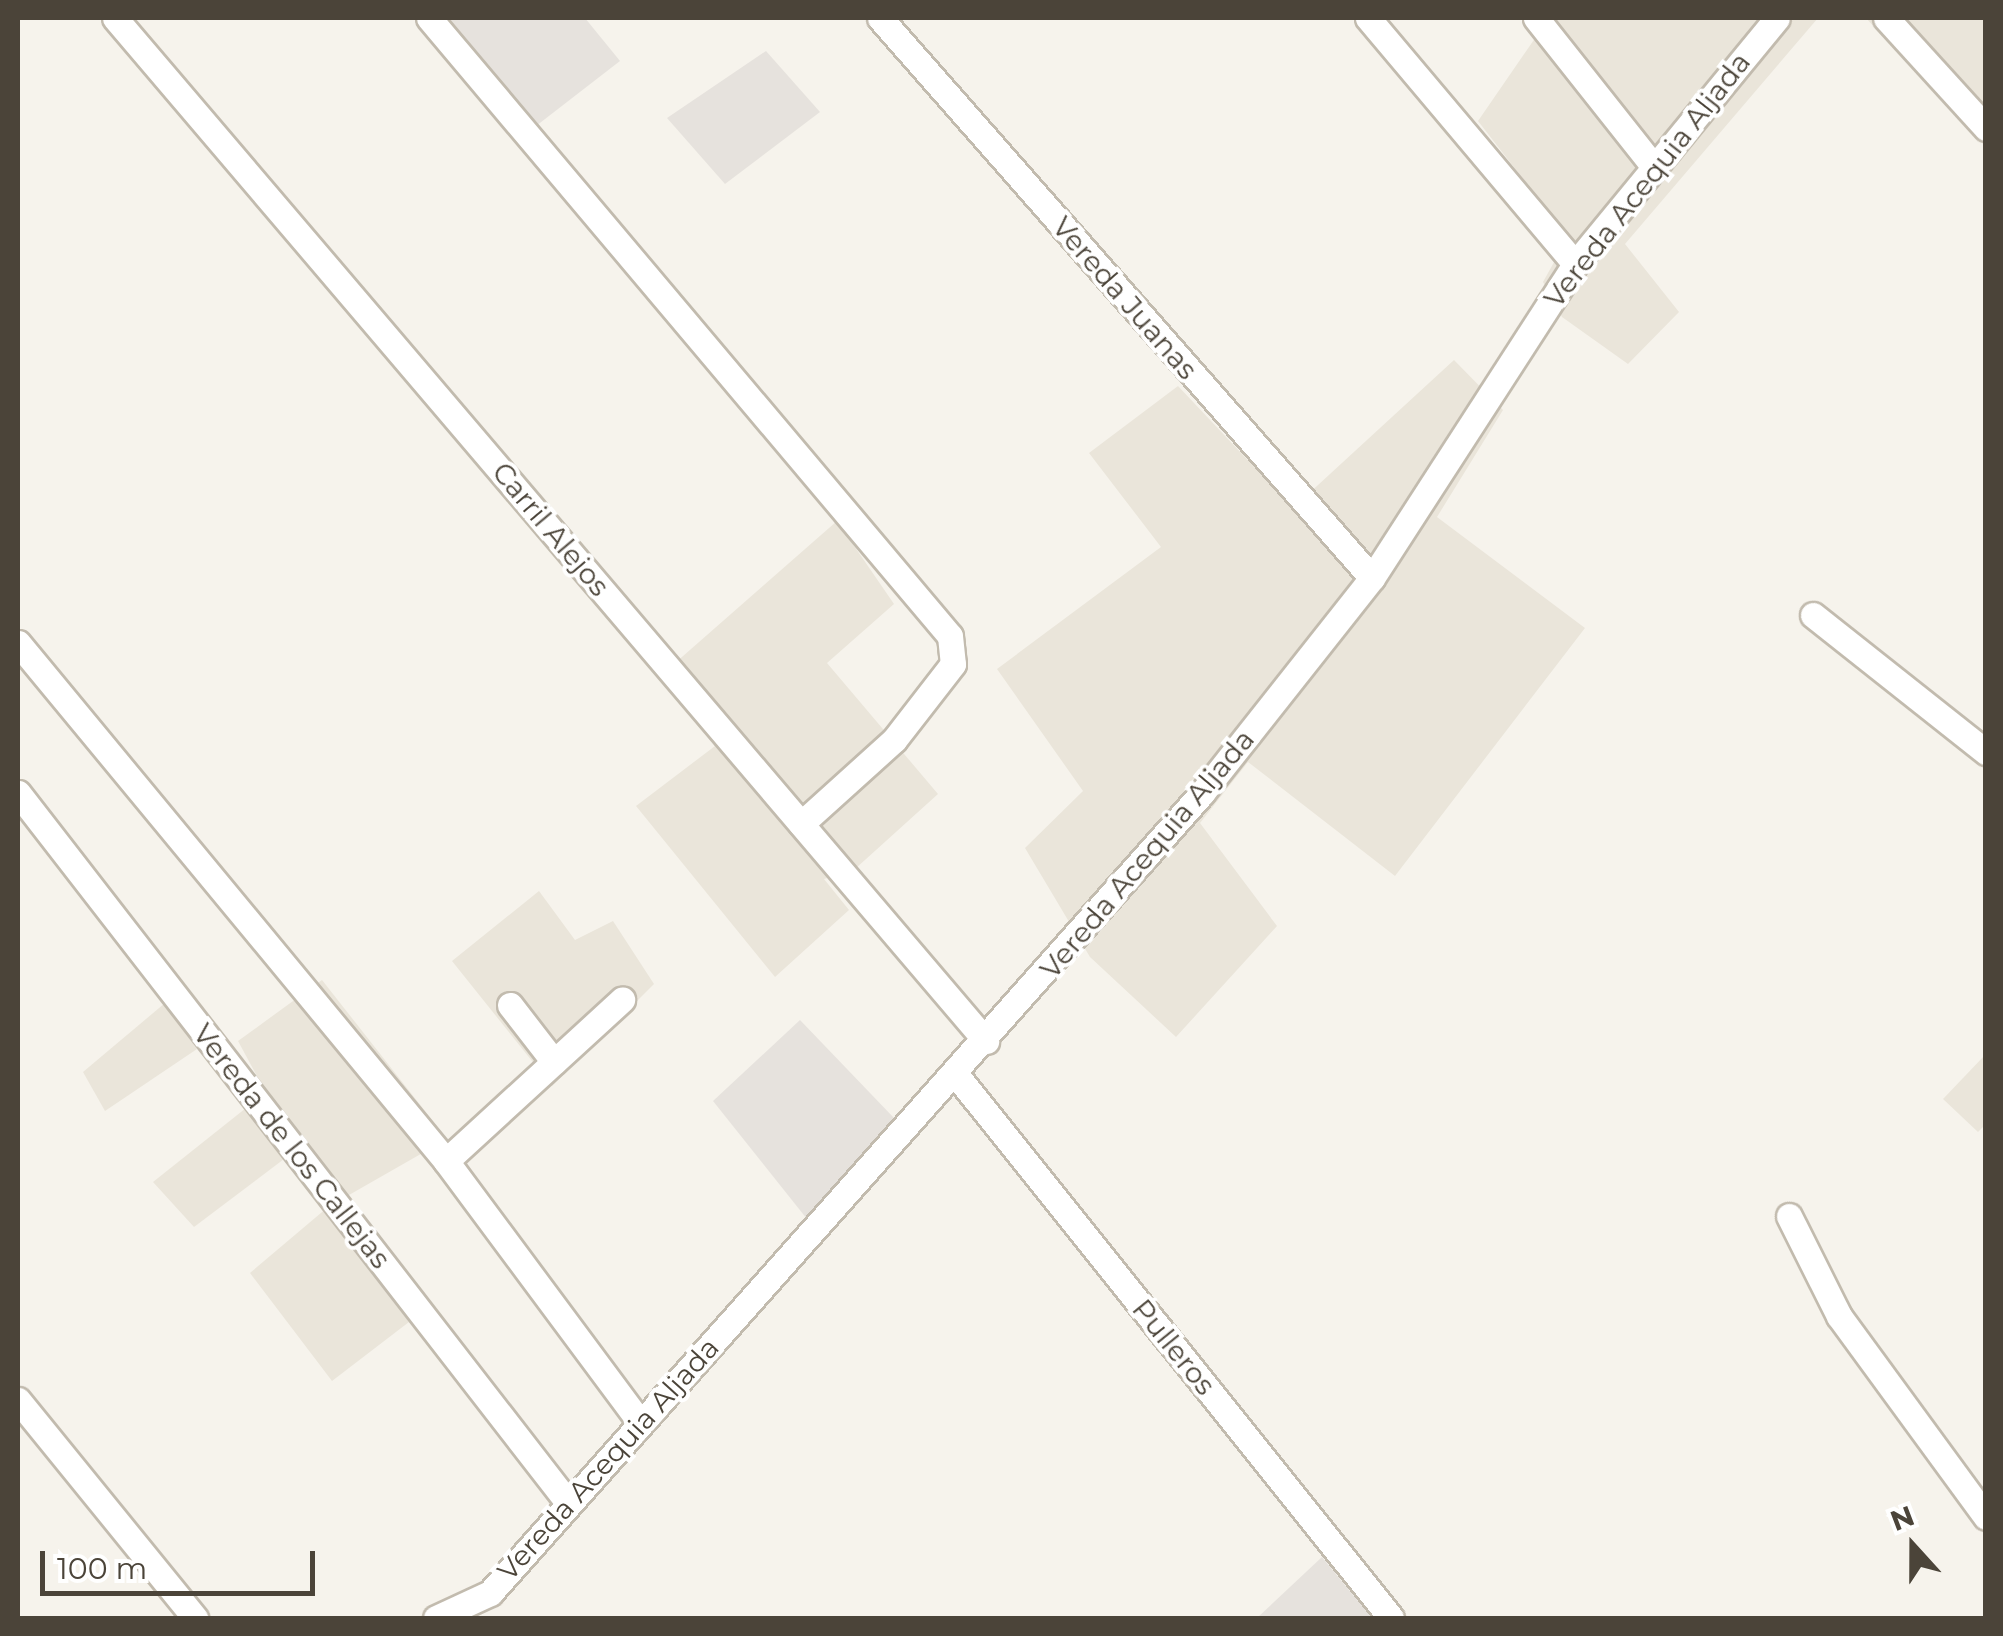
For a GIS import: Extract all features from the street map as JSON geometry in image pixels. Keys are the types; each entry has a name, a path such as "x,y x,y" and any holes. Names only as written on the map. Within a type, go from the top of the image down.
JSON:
{"street":[{"name":"Carril Alejos","path":"115,18 986,1042"},
{"path":"429,18 950,636 952,664 906,725 801,824"},
{"name":"Vereda Juanas","path":"880,18 1372,578"},
{"path":"1368,18 1575,264"},
{"path":"1536,18 1654,166"},
{"name":"Vereda Acequia Aljada","path":"436,1618 490,1593 566,1500 986,1042 1372,578 1575,264 1777,18"},
{"path":"1886,18 1986,128"},
{"path":"1813,615 1986,752"},
{"path":"18,643 446,1161 639,1421"},
{"name":"Vereda de los Callejas","path":"18,793 566,1500"},
{"path":"446,1161 622,1000"},
{"path":"510,1005 554,1062"},
{"name":"Pulleros","path":"956,1076 1391,1618"},
{"path":"1789,1216 1839,1316 1986,1517"},
{"path":"18,1400 195,1618"}],"shaded area":[{"path":"454,18 585,18 620,61 536,126 447,23"},
{"path":"1549,18 1818,18 1625,244 1679,312 1628,364 1562,317 1543,282 1568,237 1478,121"},
{"path":"1866,18 1985,18 1985,143 1929,87"},
{"path":"766,51 820,112 725,184 667,118"},
{"path":"1454,360 1503,410 1437,517 1585,628 1395,876 1248,762 1200,823 1277,926 1176,1037 1090,957 1025,848 1083,791 997,669 1161,547 1089,453 1178,386 1293,508"},
{"path":"837,521 894,604 827,663 938,794 855,869 824,879 849,910 775,977 636,806 715,746 658,678"},
{"path":"539,891 575,940 613,921 654,984 552,1086 452,961"},
{"path":"322,980 447,1139 328,1207 238,1041"},
{"path":"165,1003 197,1049 105,1111 83,1072"},
{"path":"800,1020 894,1118 807,1219 713,1101"},
{"path":"1985,1055 1985,1125 1978,1132 1943,1099"},
{"path":"246,1108 288,1156 194,1227 153,1182"},
{"path":"328,1207 409,1322 332,1381 250,1273"},
{"path":"1322,1557 1372,1618 1257,1618"}]}
